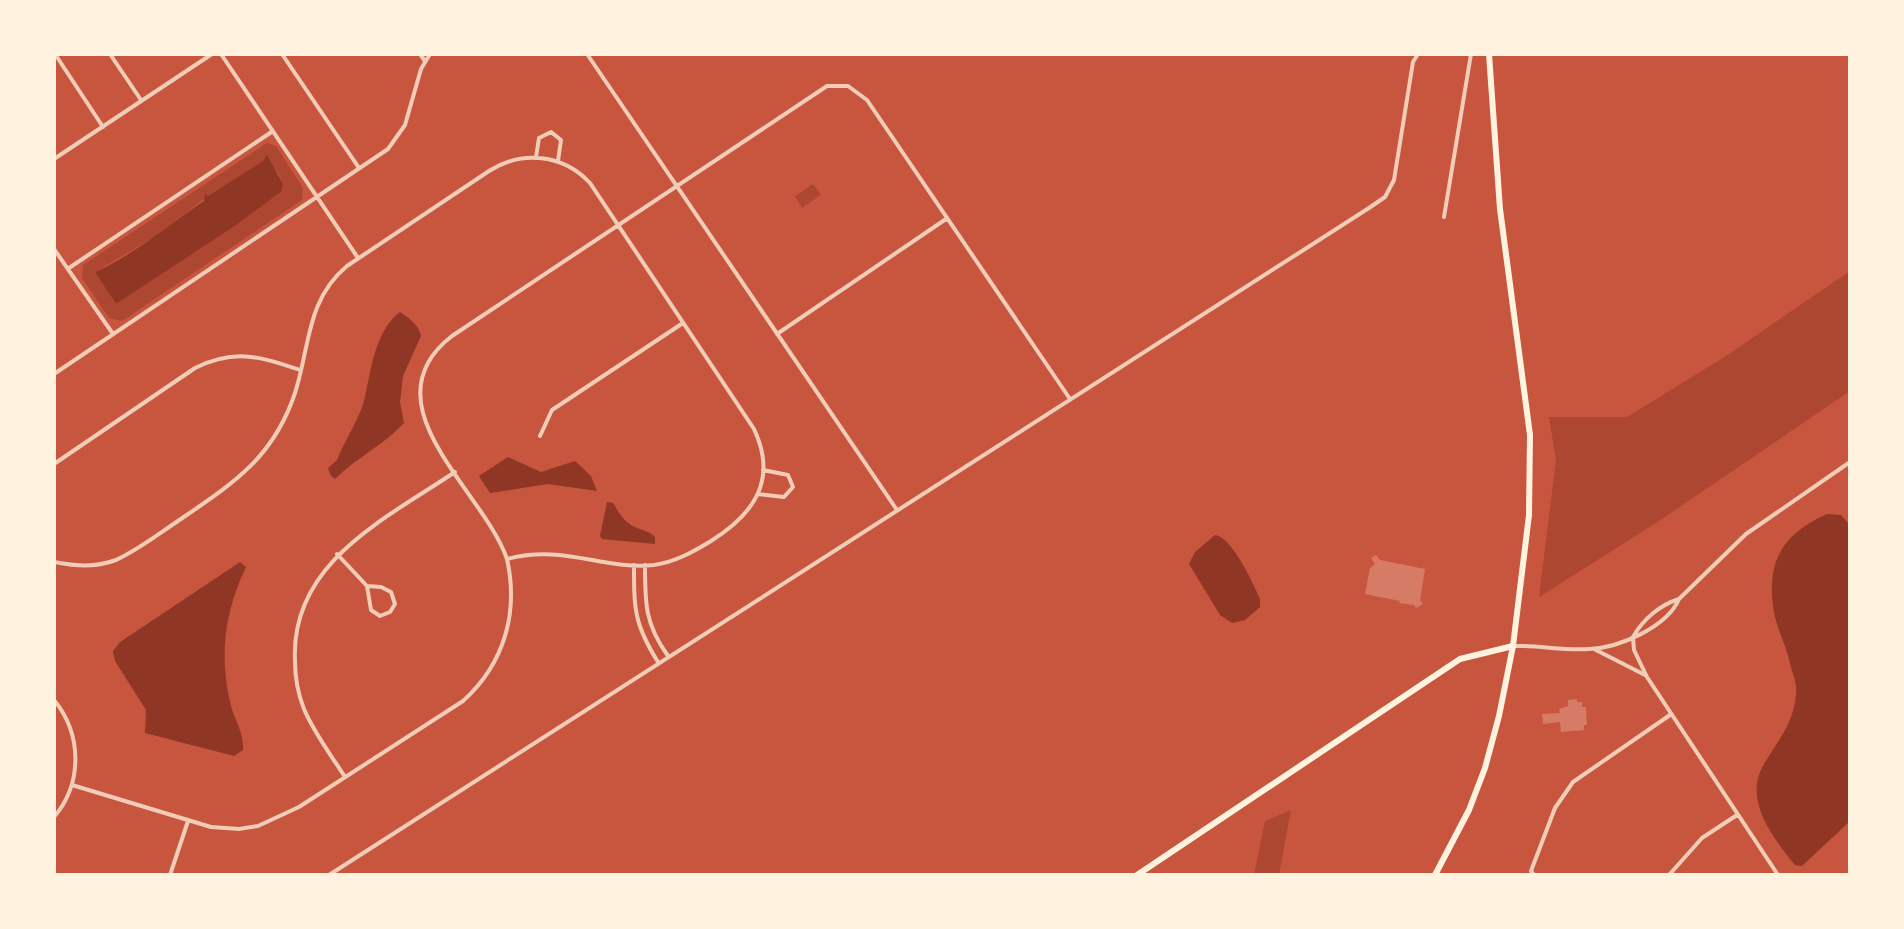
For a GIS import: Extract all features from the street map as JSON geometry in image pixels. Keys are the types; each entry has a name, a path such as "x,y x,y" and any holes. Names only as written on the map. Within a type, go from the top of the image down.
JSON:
{"main road":[{"path":"1435,875 1464,821 1485,768 1513,646 1529,515 1530,435 1500,209 1489,54"},
{"path":"1137,875 1460,659 1513,646"}],"street":[{"path":"55,54 103,127"},
{"path":"110,54 141,100"},
{"path":"54,159 212,54"},
{"path":"221,54 358,258"},
{"path":"282,54 359,169"},
{"path":"420,54 425,61"},
{"path":"54,374 388,149 405,125 430,54"},
{"path":"587,54 897,510"},
{"path":"329,875 1385,197 1394,180 1413,62 1418,54"},
{"path":"1444,217 1471,54"},
{"path":"72,785 188,821 225,829 258,826 285,816 463,701 489,673 500,654 511,616 512,583 507,559 496,533 431,437 422,417 421,390 427,366 452,336 819,89 842,85 854,89 867,100 1070,399"},
{"path":"69,268 273,131"},
{"path":"536,157 539,138 551,132 558,135 562,145 558,162"},
{"path":"54,562 84,567 116,560 227,489 271,442 295,393 322,292 337,274 496,166 536,157 575,170 590,183 754,429 763,452 763,470 758,494 745,516 679,559 645,565 550,553 507,559"},
{"path":"777,334 946,219"},
{"path":"54,249 113,334"},
{"path":"540,436 552,410 683,323"},
{"path":"54,464 195,368 217,358 248,355 300,370"},
{"path":"1513,646 1594,649 1647,633 1675,609 1679,599 1746,534 1850,462"},
{"path":"758,494 784,497 793,487 788,475 763,470"},
{"path":"345,777 303,707 295,663 297,626 304,602 321,572 337,554 455,472"},
{"path":"337,554 367,586 371,610 380,616 390,612 395,604 391,592 381,587 367,586"},
{"path":"634,565 637,620 642,636 658,662"},
{"path":"645,565 648,622 668,656"},
{"path":"1679,599 1667,603 1640,625 1633,637 1634,650 1647,677 1778,875"},
{"path":"1594,649 1647,677"},
{"path":"54,700 66,717 76,755 72,785 54,817"},
{"path":"1534,875 1531,871 1555,808 1573,782 1671,714"},
{"path":"1669,875 1702,838 1737,815"},
{"path":"170,875 188,821"}],"shaded area":[{"path":"267,143 276,146 303,188 302,200 122,321 109,318 82,278 83,265","holes":["263,161 269,161 281,179 282,191 116,304 95,272 156,236 205,198"]},
{"path":"267,155 283,184 282,191 116,304 95,272 137,248 204,201 205,193 208,196 263,161"},
{"path":"813,184 821,195 802,208 795,196"},
{"path":"1850,271 1850,391 1659,521 1539,597 1556,460 1549,417 1627,417 1726,356"},
{"path":"400,312 416,325 421,336 403,376 400,402 404,423 335,479 328,468 337,460 360,413 380,340"},
{"path":"508,457 541,472 575,461 591,476 597,491 548,484 490,493 479,476"},
{"path":"607,502 613,503 629,524 653,535 655,544 602,539"},
{"path":"1827,514 1841,515 1850,525 1850,821 1802,866 1795,865 1770,831 1757,792 1763,766 1792,716 1796,691 1774,613 1772,589 1776,561 1790,539 1812,521"},
{"path":"1215,535 1235,552 1260,599 1260,607 1245,620 1232,623 1220,615 1189,564 1195,552"},
{"path":"240,562 246,567 229,616 225,667 230,702 243,750 234,756 145,733 146,710 115,661 113,651 120,642"},
{"path":"1291,810 1279,875 1254,875 1265,821"}],"building":[{"path":"1376,555 1380,560 1425,569 1420,600 1423,604 1416,608 1400,601 1365,594 1370,568 1375,564 1371,558"},
{"path":"1577,699 1577,702 1582,702 1582,707 1586,707 1587,725 1584,725 1584,730 1561,732 1560,722 1543,724 1542,714 1560,713 1559,709 1568,706 1568,700"}]}
